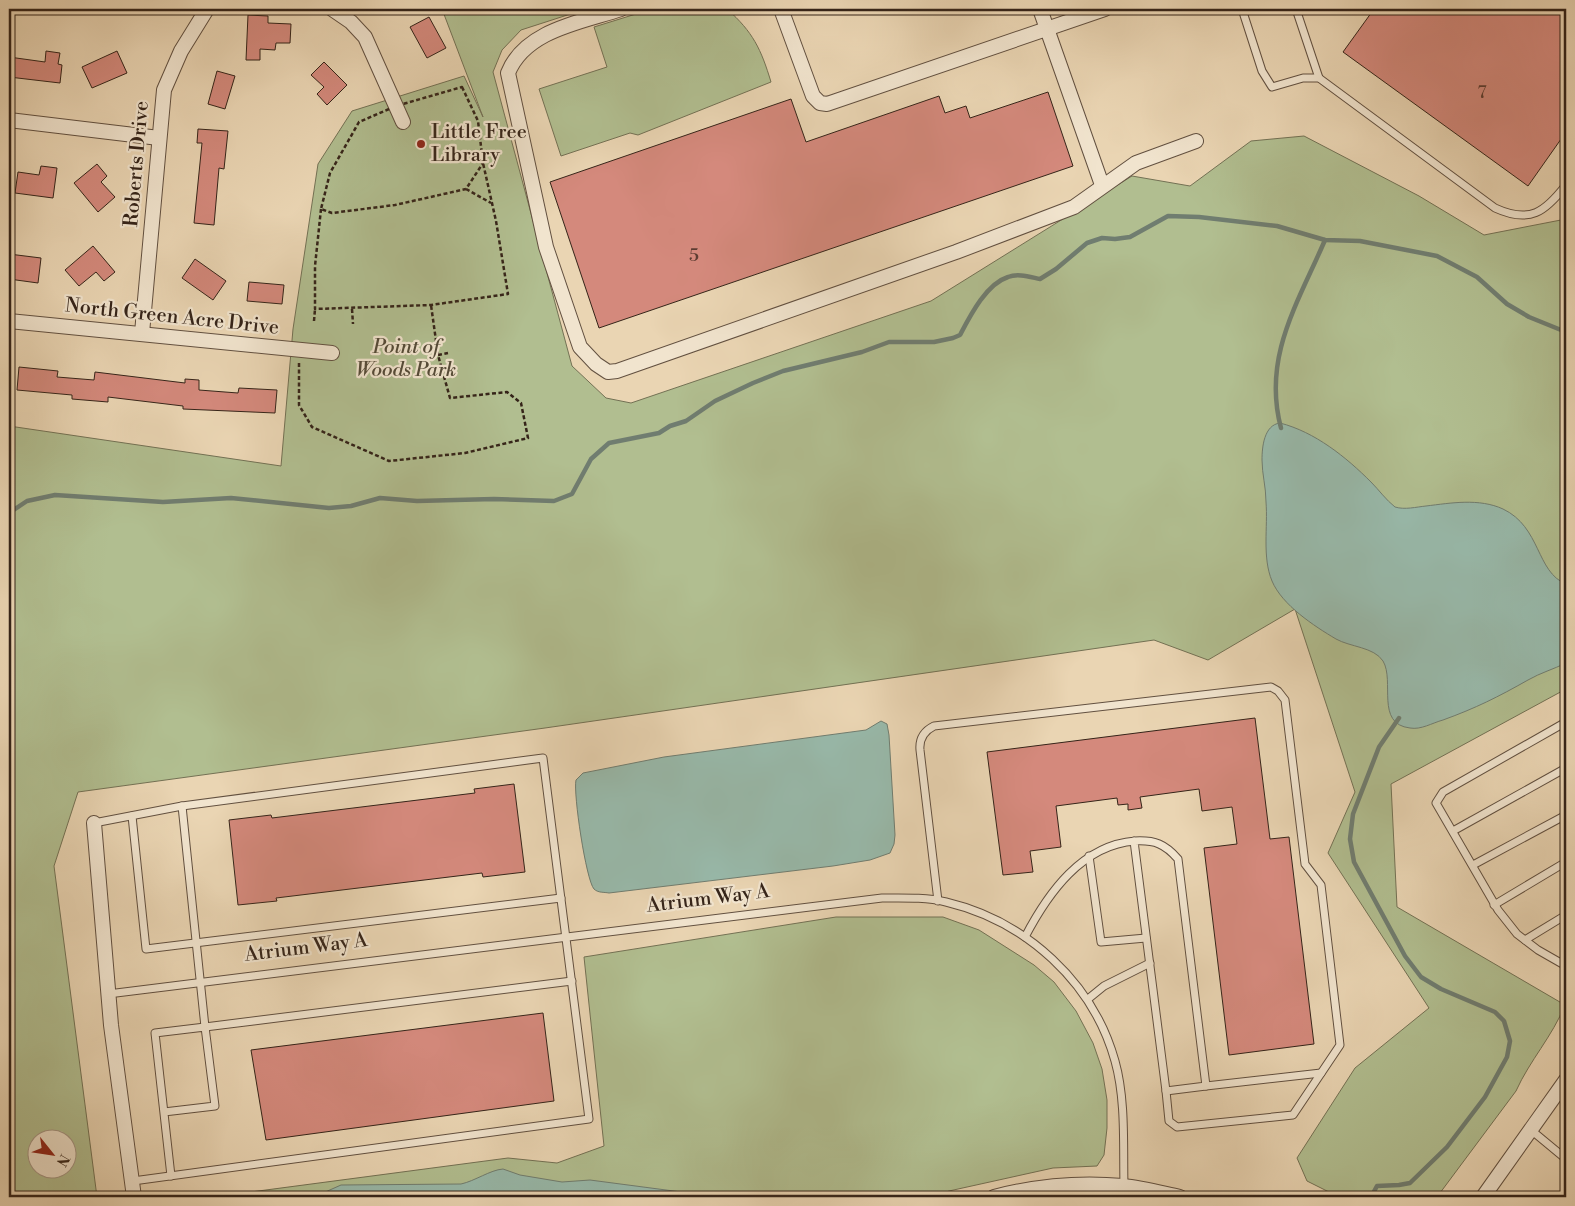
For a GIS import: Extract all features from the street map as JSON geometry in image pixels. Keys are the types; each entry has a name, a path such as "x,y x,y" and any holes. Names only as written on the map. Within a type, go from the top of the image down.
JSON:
{"street":[{"name":"Roberts Drive","path":"142,333 158,138 164,90 181,51 207,9"},
{"path":"332,9 351,22 365,37 404,122"},
{"path":"621,9 542,35 522,51 513,62 508,73 546,247 580,347 596,364 608,372 618,371 956,252 1074,207 1102,185 1136,163 1196,141"},
{"path":"781,9 813,96 820,103 827,104 1105,9"},
{"path":"1040,9 1102,185"},
{"path":"9,120 158,138"},
{"name":"North Green Acre Drive","path":"9,321 332,353"},
{"path":"94,823 108,994 134,1197"},
{"path":"1483,1197 1566,1080"},
{"path":"994,1197 1054,1186 1124,1186 1180,1197"}],"lane":[{"path":"1242,9 1262,71 1267,82 1272,87 1303,78 1318,78"},
{"path":"1296,9 1318,78 1495,208 1510,215 1533,215 1551,204 1566,185"},
{"path":"938,901 920,750 920,744 928,729 934,726 1274,688 1285,700 1304,864 1321,885 1340,1045 1293,1116 1177,1127 1169,1121 1134,841"},
{"path":"1566,722 1442,792 1436,803 1494,905 1517,934 1538,950 1566,966"},
{"path":"94,823 182,806 543,758 589,1119 133,1181"},
{"path":"1453,831 1566,768"},
{"path":"164,1112 214,1106 182,806"},
{"path":"1473,866 1566,815"},
{"path":"132,816 146,949 561,898"},
{"path":"1025,936 1034,918 1065,878 1089,856 1117,842 1146,840 1166,846 1178,859 1206,1086"},
{"path":"1089,856 1101,942 1146,938"},
{"path":"1494,905 1566,862"},
{"name":"Atrium Way A","path":"108,994 882,898 938,901 968,908 996,919 1025,936 1066,972 1088,999 1105,1027 1116,1063 1121,1096 1124,1186"},
{"path":"1525,940 1566,915"},
{"path":"1088,999 1104,986 1150,963"},
{"path":"171,1176 155,1033 572,981"},
{"path":"1166,1091 1321,1073"},
{"path":"1531,1130 1566,1159"}],"path":[{"path":"314,322 321,209 330,172 359,122 396,106 462,87 478,121 483,163 508,294 431,306 315,309"},
{"path":"466,189 483,163"},
{"path":"321,209 332,213 386,206 466,189 492,203"},
{"path":"299,350 299,405 312,427 389,461 465,453 528,438 522,403 507,392 450,398 438,356 431,306"},
{"path":"352,309 353,324"},
{"path":"438,356 448,353"}],"green space":[{"name":"Point of Woods Park","path":"442,9 586,9 521,30 502,50 493,72 572,366 606,398 631,403 931,301 1132,176 1190,186 1251,141 1304,136 1419,196 1484,235 1566,219 1566,689 1391,784 1397,907 1565,1005 1554,1028 1516,1091 1437,1197 1339,1197 1307,1181 1297,1158 1355,1068 1429,1008 1328,853 1355,792 1295,609 1208,660 1154,640 545,728 78,792 54,866 97,1197 9,1197 9,426 281,466 293,329 318,164 352,111 464,76 483,117"},
{"path":"652,9 727,9 743,25 760,50 771,82 638,135 630,133 561,156 539,89 607,67 594,27"},
{"path":"836,917 943,917 979,930 1034,965 1054,982 1076,1011 1093,1043 1102,1069 1107,1100 1107,1128 1104,1155 1097,1166 1053,1168 949,1191 933,1197 213,1197 508,1158 557,1163 604,1146 584,957"}],"shaded area":[{"path":"1280,423 1305,432 1340,455 1374,485 1395,507 1407,508 1475,502 1503,509 1515,517 1532,537 1549,570 1556,578 1566,584 1566,663 1487,702 1443,720 1418,728 1399,725 1393,719 1389,710 1386,669 1379,656 1368,650 1342,642 1318,628 1283,598 1272,581 1266,552 1266,496 1262,455 1263,443 1267,432 1270,428"},
{"path":"881,721 887,724 889,735 895,835 890,853 870,860 833,866 609,893 599,892 594,889 587,870 576,801 576,780 583,773 664,757 866,730"},
{"path":"503,1169 520,1175 562,1182 590,1180 704,1195 719,1194 729,1197 314,1197 341,1185 461,1184"}],"building":[{"path":"1374,9 1566,9 1566,132 1528,186 1343,52"},
{"path":"248,15 268,16 268,23 291,24 290,43 276,43 275,50 260,49 260,60 246,60"},
{"path":"429,17 446,48 427,58 410,27"},
{"path":"46,51 60,53 58,64 62,65 60,83 9,77 9,57 45,62"},
{"path":"117,51 127,73 92,88 82,67"},
{"path":"324,62 347,85 327,105 317,94 324,87 311,75"},
{"path":"217,71 235,76 225,109 208,104"},
{"path":"1048,92 1073,166 599,328 550,182 791,99 806,142 939,96 945,113 966,106 970,118"},
{"path":"198,129 228,131 224,169 219,168 214,225 194,223 202,143 197,143"},
{"path":"97,164 107,176 101,182 115,197 98,212 74,183"},
{"path":"41,166 57,168 53,198 15,193 18,172 39,175"},
{"path":"93,246 115,272 104,281 96,272 79,286 65,270"},
{"path":"9,254 41,258 38,283 9,279"},
{"path":"195,259 226,281 213,300 182,278"},
{"path":"249,282 284,285 282,304 247,301"},
{"path":"19,367 58,371 57,377 94,380 95,372 185,383 185,379 199,380 199,390 238,393 239,388 277,390 275,413 183,409 183,406 108,397 108,402 72,399 72,395 17,390"},
{"path":"1255,718 1270,839 1289,837 1314,1044 1229,1055 1204,848 1237,844 1232,807 1202,811 1199,789 1140,797 1142,808 1128,810 1128,804 1118,805 1117,798 1056,806 1061,847 1030,851 1033,872 1003,875 987,752"},
{"path":"514,784 525,872 483,877 482,873 276,898 277,901 238,905 229,820 271,815 272,818 475,793 474,789"},
{"path":"543,1013 554,1101 266,1140 251,1050"}],"waterway":[{"path":"9,513 27,501 55,495 163,502 231,498 329,508 351,506 380,498 417,501 494,499 554,501 572,494 591,459 609,443 659,433 670,426 686,421 715,401 783,371 862,352 889,342 934,342 953,338 960,335 979,302 1000,281 1016,275 1040,279 1056,269 1087,243 1102,238 1130,237 1168,216 1199,217 1277,226 1325,240 1360,241 1437,256 1477,277 1507,304 1529,317 1566,332"},
{"path":"1281,428 1276,402 1279,354 1294,308 1325,240"},
{"path":"1371,1197 1377,1186 1410,1183 1447,1147 1485,1097 1507,1057 1510,1041 1504,1021 1495,1012 1441,989 1421,977 1405,956 1354,862 1350,839 1353,814 1379,747 1399,718"}],"place":[{"name":"Little Free Library","path":"421,144"}]}
